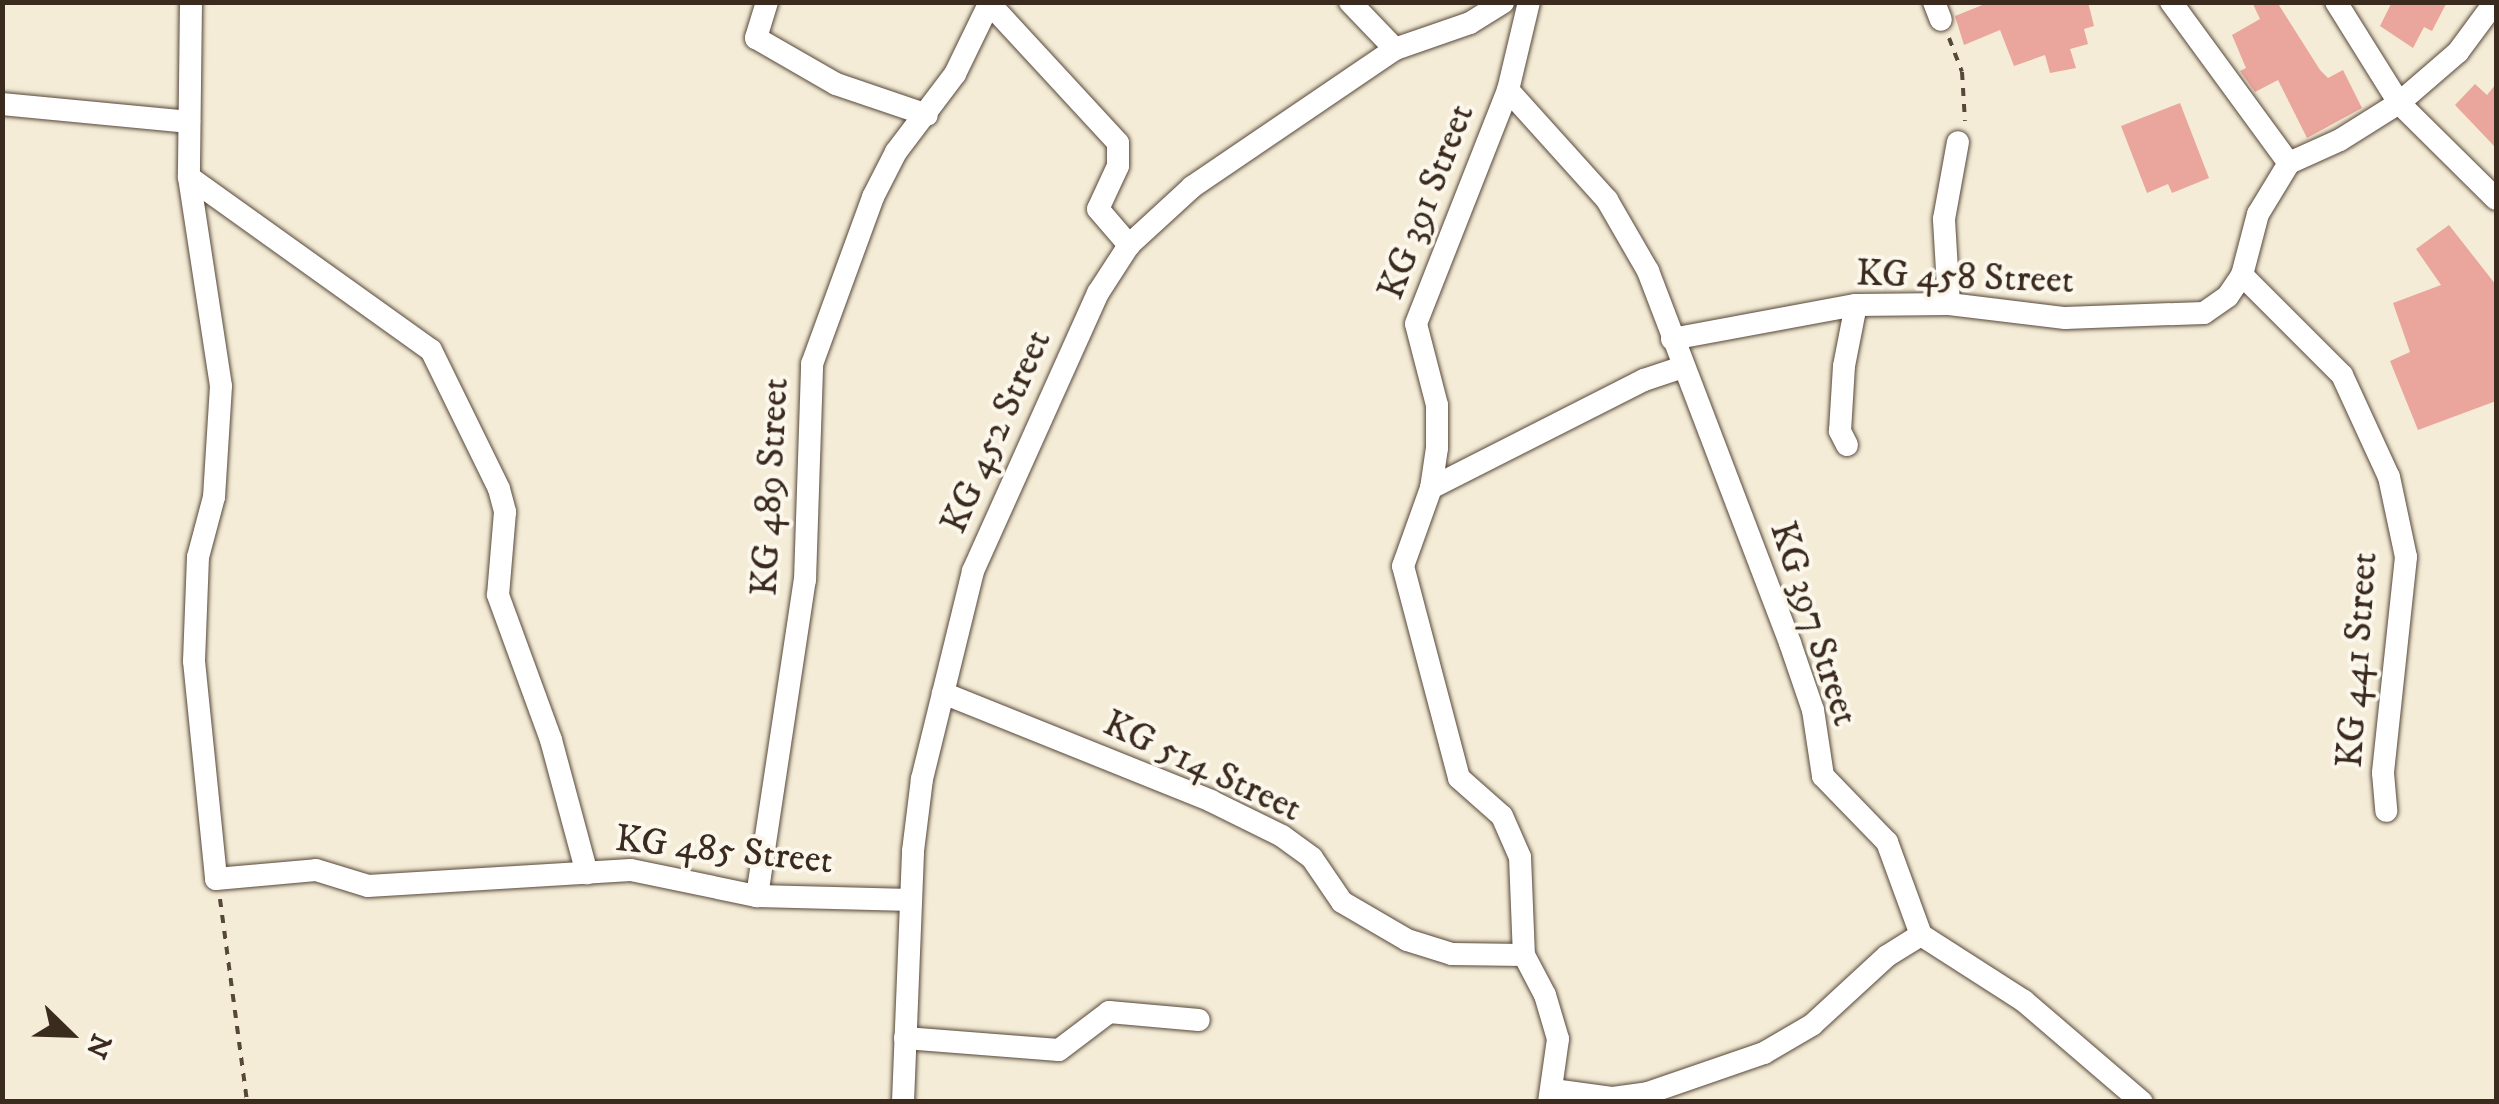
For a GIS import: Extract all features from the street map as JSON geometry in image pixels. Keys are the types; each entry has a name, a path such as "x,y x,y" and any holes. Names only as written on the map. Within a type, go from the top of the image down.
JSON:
{"street":[{"path":"191,2 188,178 221,386 214,497 198,557 194,662 216,879"},
{"path":"767,2 756,38 836,84 927,115"},
{"path":"1350,2 1396,49"},
{"name":"KG 452 Street","path":"903,1102 911,900 922,778 973,571 1044,404 1129,245 1192,187 1396,49 1470,23 1503,2"},
{"name":"KG 391 Street","path":"1530,2 1508,90 1416,324 1437,405 1431,488 1407,546 1404,584 1459,778 1502,816 1520,857 1524,955 1545,995 1558,1039 1551,1096"},
{"path":"2171,2 2289,163"},
{"path":"2336,2 2398,102 2496,198"},
{"path":"2242,275 2258,214 2289,163 2340,140 2398,102 2458,52 2495,2"},
{"path":"990,3 1118,142 1118,166 1098,209 1129,245"},
{"name":"KG 489 Street","path":"757,896 805,580 812,364 874,197 896,152 927,115 990,3"},
{"name":"KG 397 Street","path":"1508,90 1607,200 1648,272 1790,642 1813,710 1823,776 1887,842 1921,935"},
{"path":"2,104 189,122"},
{"path":"1949,304 1944,220 1958,142"},
{"path":"188,178 431,350 498,489 505,512 498,595 550,740 587,873"},
{"name":"KG 458 Street","path":"1672,340 1856,305 1949,304 2065,318 2204,313 2228,296 2242,275"},
{"name":"KG 441 Street","path":"2242,275 2342,375 2389,477 2406,557 2384,772 2386,810"},
{"path":"1847,445 1840,431 1844,366 1856,305"},
{"path":"1431,488 1644,380 1683,367"},
{"name":"KG 514 Street","path":"943,693 1210,801 1282,836 1312,858 1342,902 1407,940 1452,954 1524,955"},
{"name":"KG 485 Street","path":"216,879 316,870 368,886 631,870 757,896 911,900"},
{"path":"1551,1096 1613,1098 1648,1093 1764,1052 1812,1025 1887,956 1921,935 2024,1001 2142,1102"},
{"path":"905,1038 1059,1050 1109,1012 1199,1020"}],"path":[{"path":"1938,11 1966,96 1958,142"},
{"path":"216,879 246,1102"}],"building":[{"path":"1990,2 2088,2 2094,26 2084,29 2088,44 2070,49 2076,68 2050,73 2045,55 2014,66 2000,30 1964,45 1955,16"},
{"path":"2252,2 2277,2 2320,70 2328,78 2343,70 2362,108 2307,138 2278,80 2255,92 2240,71 2246,68 2232,35 2260,19"},
{"path":"2392,2 2447,2 2432,31 2424,27 2413,48 2380,26"},
{"path":"2475,84 2487,95 2496,84 2496,148 2455,105"},
{"path":"2180,103 2209,178 2172,193 2168,184 2147,193 2121,126"},
{"path":"2449,225 2496,285 2496,401 2418,430 2390,361 2410,352 2393,303 2441,285 2416,249"}]}
